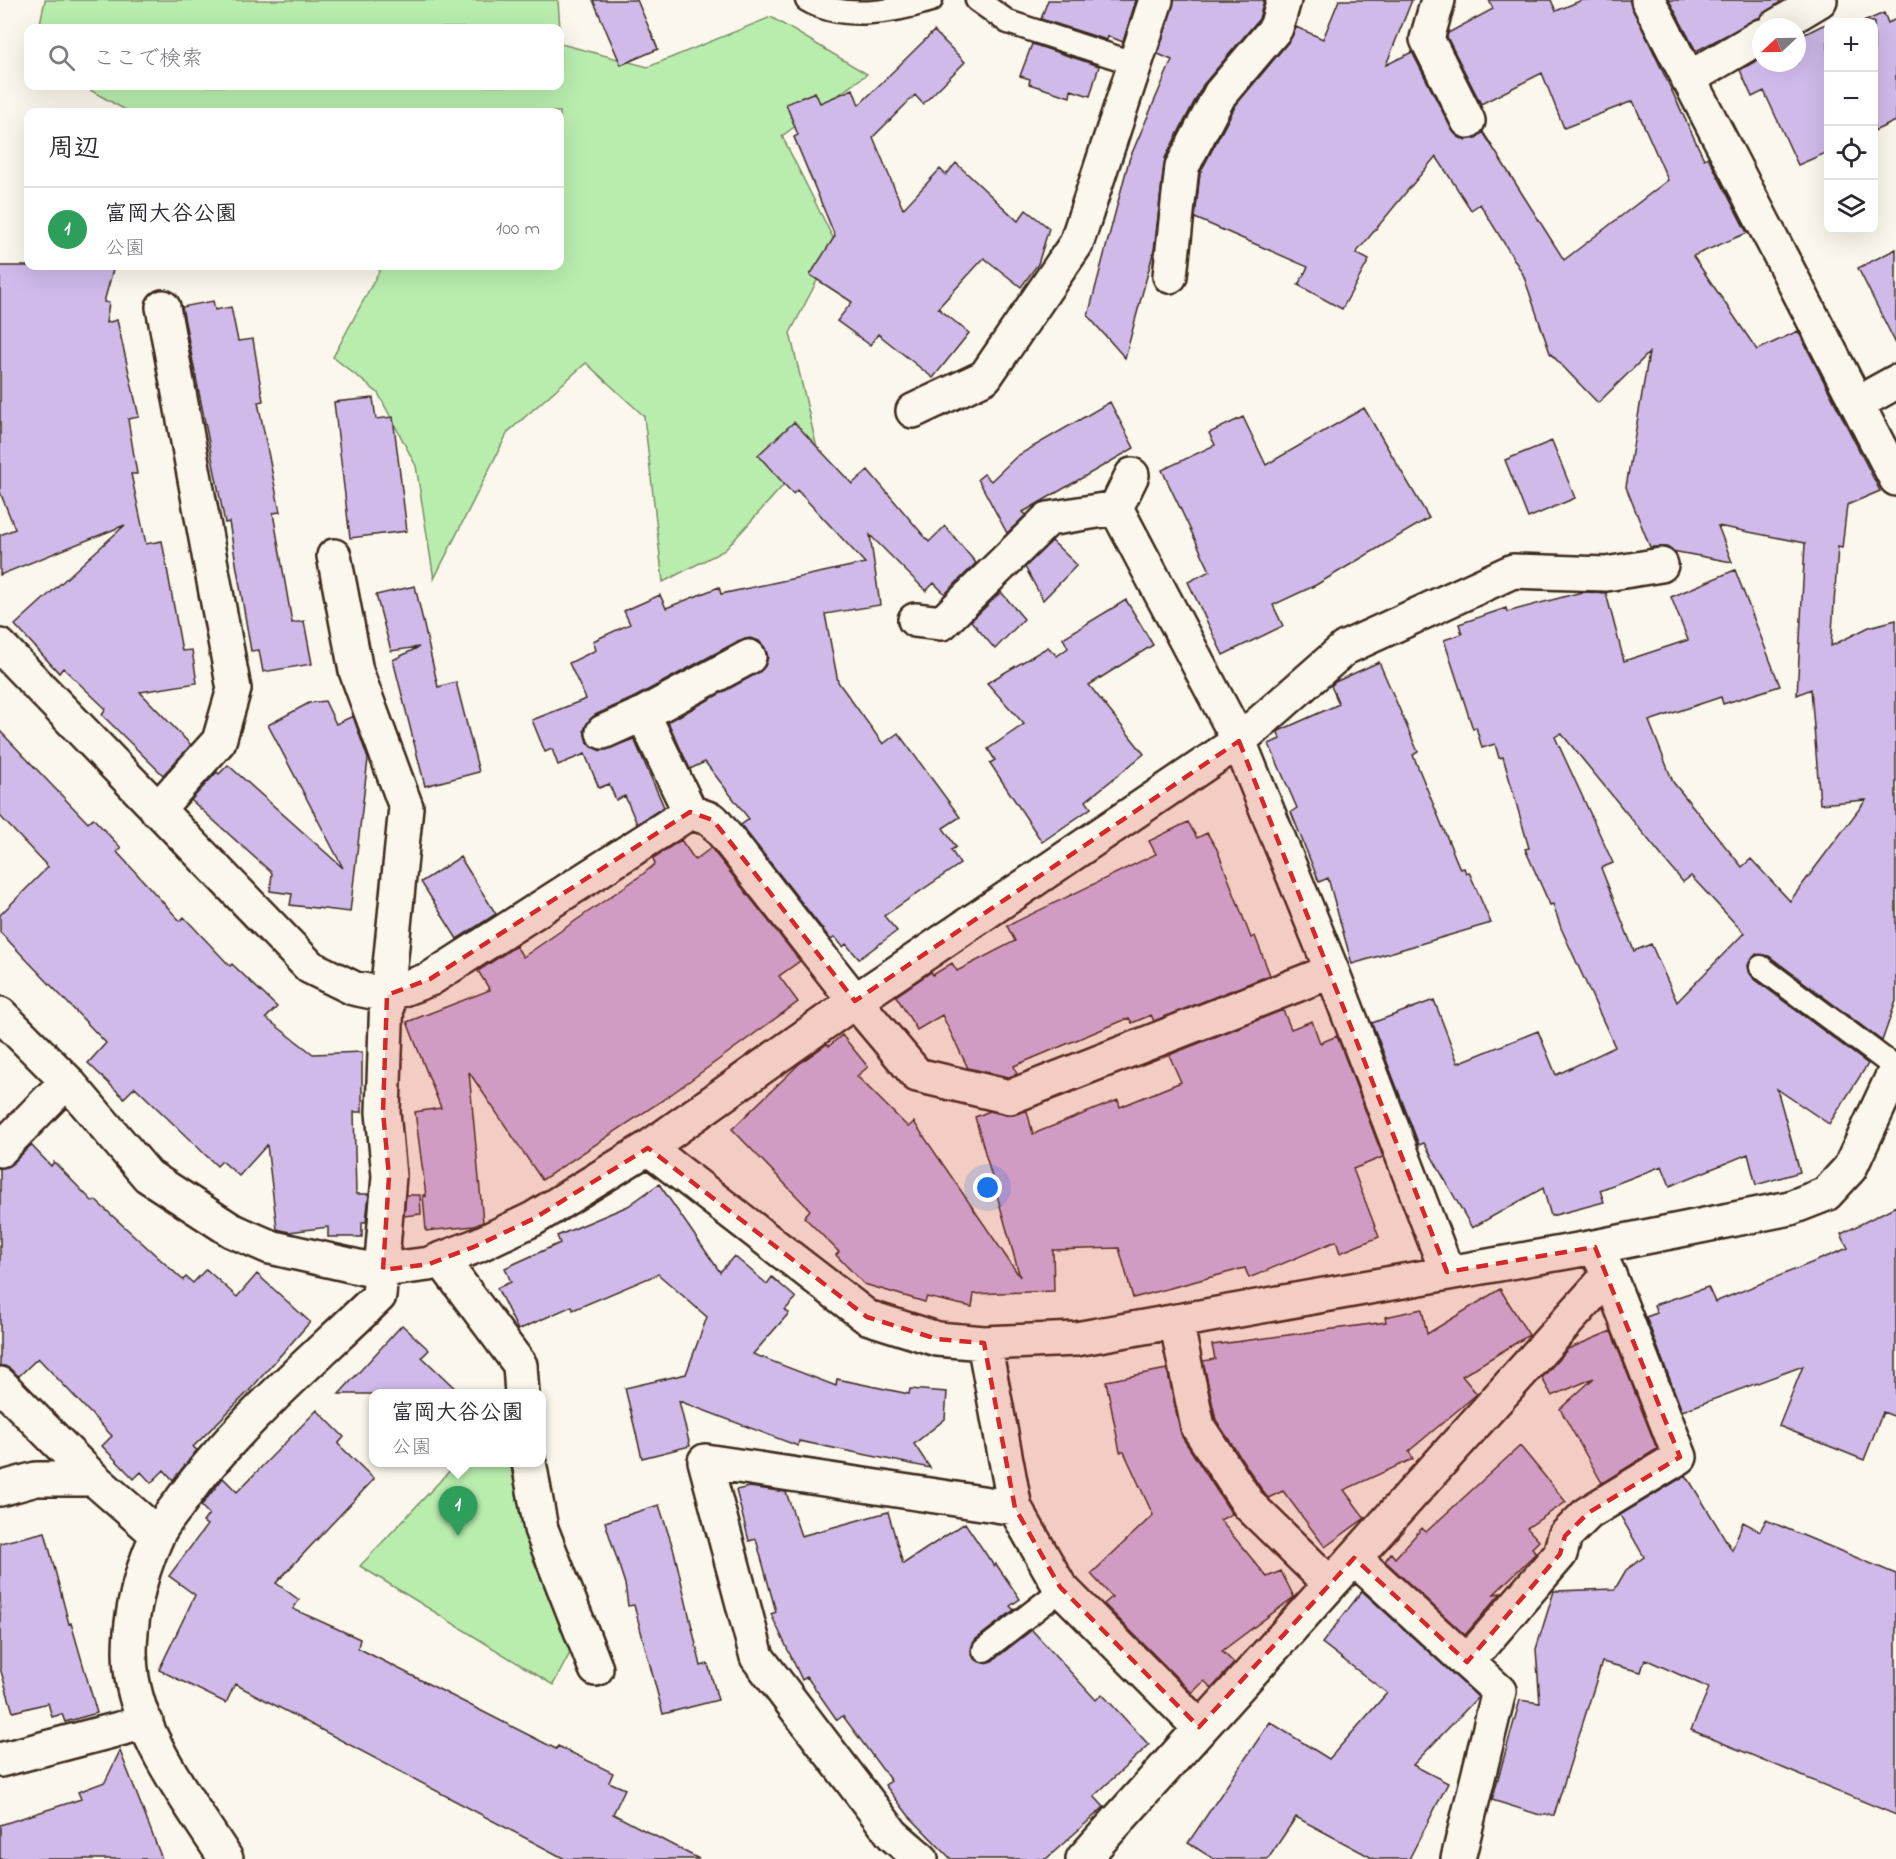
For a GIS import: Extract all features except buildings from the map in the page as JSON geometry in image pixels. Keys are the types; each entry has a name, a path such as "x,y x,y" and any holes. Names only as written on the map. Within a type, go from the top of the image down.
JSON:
{"street":[{"path":"913,411 985,377 1076,244 1156,0"},
{"path":"1170,276 1182,167 1220,94 1276,27 1284,0"},
{"path":"1438,0 1427,39 1468,121"},
{"path":"1648,0 1896,479"},
{"path":"1790,18 1820,0"},
{"path":"1688,79 1752,41"},
{"path":"158,810 219,741 234,689 163,308"},
{"path":"1858,403 1896,382"},
{"path":"1116,508 1132,475"},
{"path":"915,620 942,623 1048,519 1116,508"},
{"path":"1116,508 1239,741 1332,971 1447,1272"},
{"path":"226,1859 171,1771 146,1722 132,1677 132,1627 140,1587 157,1534 210,1462 379,1296 383,1270 389,1176 383,1112 387,995 406,807 356,671 334,556"},
{"path":"0,1014 67,1081 148,1176 231,1230 270,1247 383,1270 429,1264 533,1219 648,1148 855,1001 1239,741 1345,648 1513,571 1606,574 1661,565"},
{"path":"0,646 310,967 353,988 387,995 430,979 690,812"},
{"path":"603,732 643,714 749,657"},
{"path":"643,714 690,812 713,820 855,1001 917,1075 1010,1097 1332,971"},
{"path":"648,1148 867,1317 937,1339 984,1343 1076,1339 1447,1272 1602,1261 1790,1208 1826,1194 1850,1168 1896,1069"},
{"path":"0,1150 67,1081"},
{"path":"441,1259 520,1365 522,1389"},
{"path":"1083,1859 1199,1727 1354,1558 1602,1261"},
{"path":"1467,1662 1560,1554 1566,1536 1588,1513 1680,1457 1602,1261"},
{"path":"1176,1321 1198,1427 1249,1505 1330,1584"},
{"path":"984,1343 1015,1508 1062,1589 1199,1727"},
{"path":"0,1384 94,1479 157,1534"},
{"path":"921,1859 893,1835 757,1657 705,1461 1015,1508"},
{"path":"530,1467 541,1529 596,1669"},
{"path":"0,1489 36,1479 94,1479"},
{"path":"1354,1558 1499,1690 1458,1859"},
{"path":"0,1760 146,1722"}],"lane":[{"path":"807,0 817,6 861,12 902,9 931,0"},
{"path":"977,0 1008,22 1136,64"},
{"path":"1761,967 1896,1069"},
{"path":"984,1650 1062,1589"}],"highlighted area":[{"path":"1239,741 1447,1272 1595,1247 1680,1457 1588,1513 1565,1536 1560,1554 1467,1662 1354,1558 1199,1727 1060,1587 1015,1508 984,1343 937,1339 867,1317 648,1148 533,1219 476,1246 429,1264 383,1270 389,1176 383,1112 387,995 430,979 690,812 713,820 855,1001"}],"green space":[{"path":"45,0 558,0 560,24 40,24"},
{"path":"771,17 867,74 782,136 836,244 790,333 817,448 725,550 663,582 644,416 586,363 508,432 434,579 416,466 378,393 333,357 380,270 564,270 564,108 122,108 90,90 564,90 564,45 648,67"},
{"path":"453,1467 511,1467 521,1519 571,1651 553,1685 360,1566"}],"place":[{"name":"富岡大谷公園","path":"458,1536"}]}
